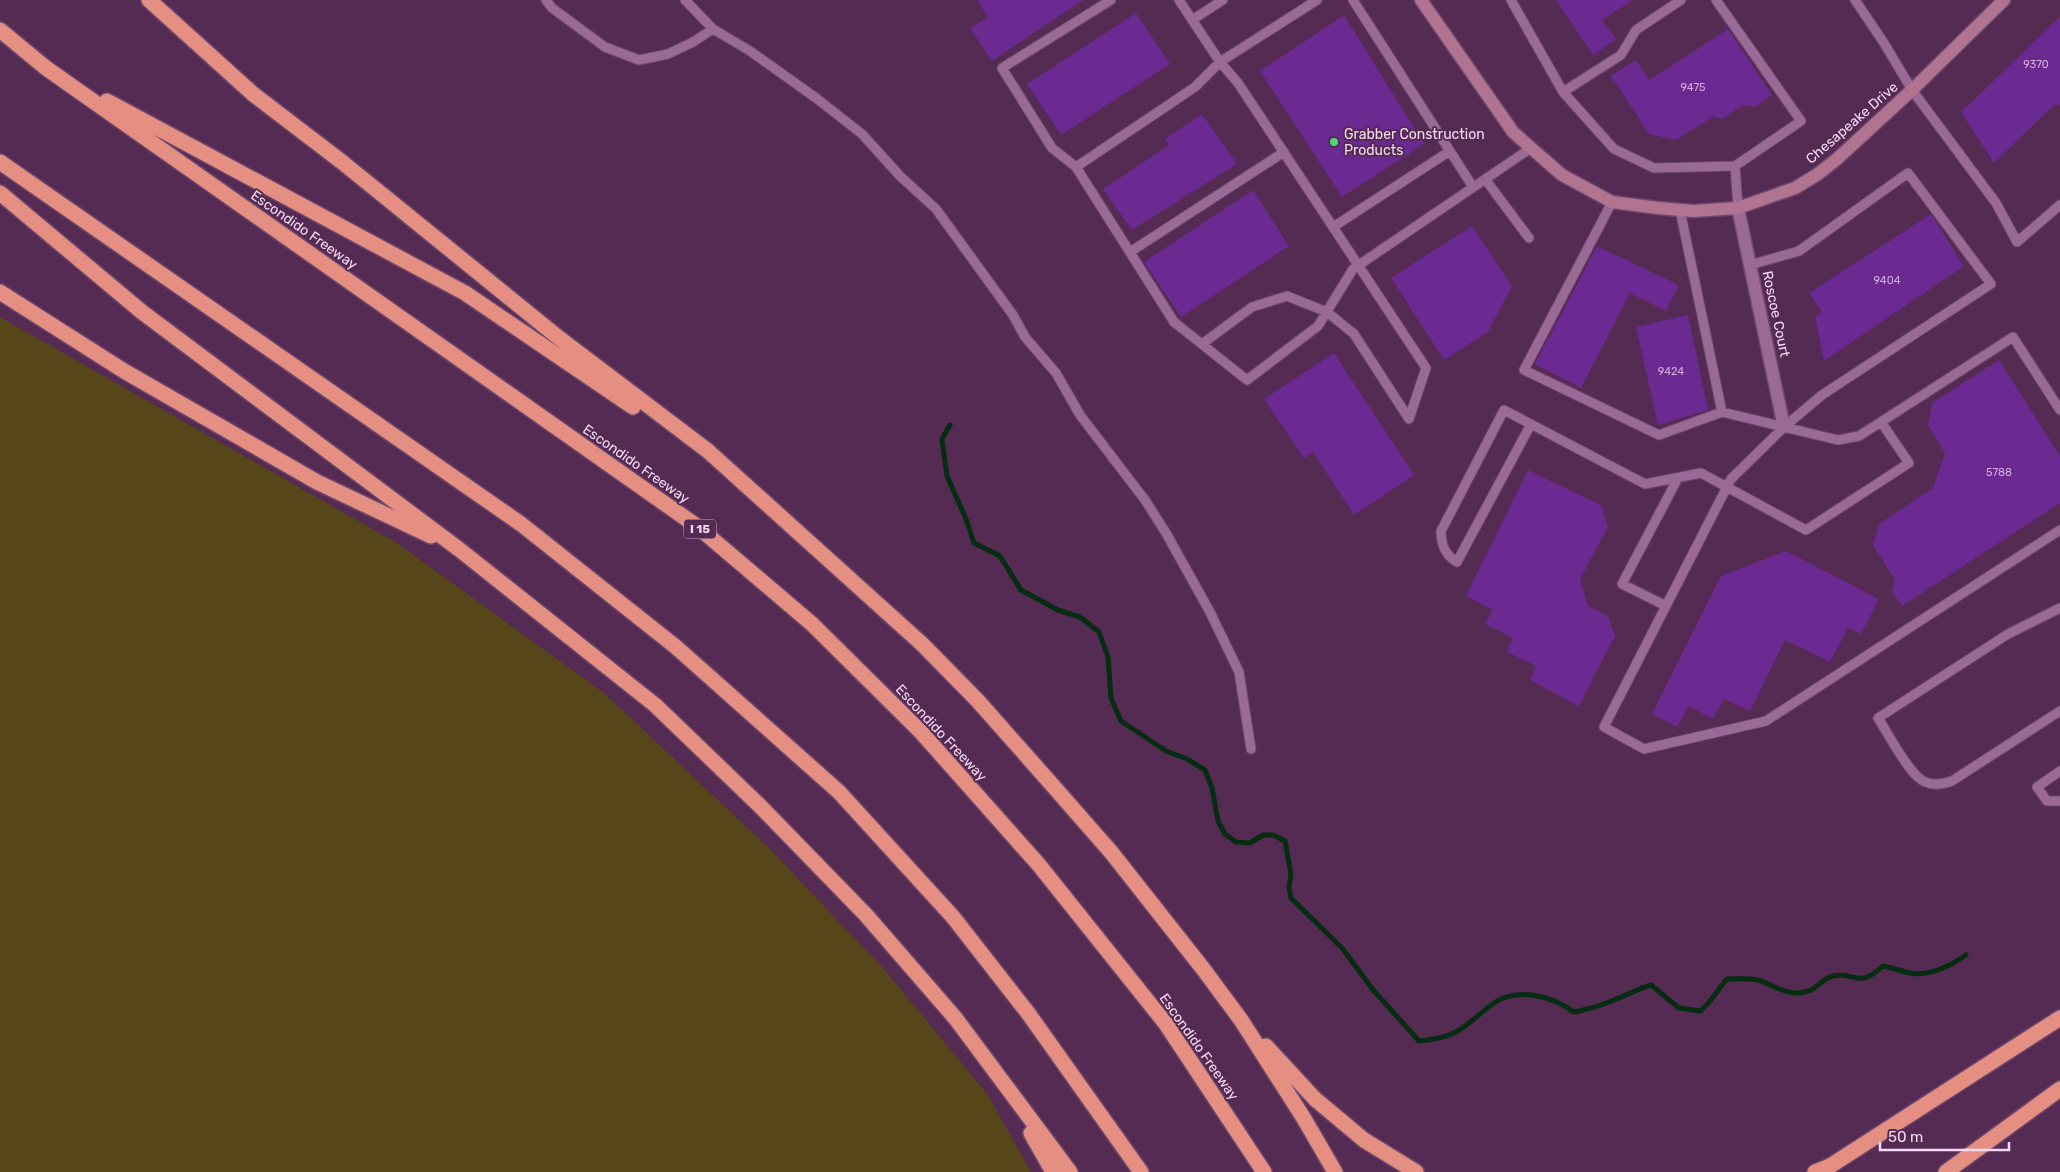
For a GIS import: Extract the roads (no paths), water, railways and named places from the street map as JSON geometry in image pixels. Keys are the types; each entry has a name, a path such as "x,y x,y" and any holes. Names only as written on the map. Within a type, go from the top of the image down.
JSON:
{"highway":[{"path":"149,0 253,94 342,162 559,338 708,451 922,644 978,701 1111,852 1204,970 1241,1020 1303,1117 1335,1172"},
{"name":"Escondido Freeway","path":"0,30 46,68 698,527 812,624 921,732 1038,865 1166,1024 1264,1172"},
{"path":"46,68 465,294 620,397 764,502"},
{"path":"0,162 521,524 676,647 838,792 953,917 1028,1013 1141,1172"},
{"path":"0,193 142,312 460,550 654,705 759,805 866,915 956,1019 1070,1172"},
{"path":"0,292 124,370 317,482 460,550"},
{"path":"1815,1172 1830,1166 2060,1018"},
{"path":"1241,1020 1315,1099 1364,1140 1416,1172"},
{"path":"997,1073 1053,1172"},
{"path":"1946,1172 2060,1089"}],"street":[{"name":"Chesapeake Drive","path":"1421,0 1513,132 1562,175 1612,202 1680,210 1738,208 1795,188 1818,174 1838,159 1912,90 2004,0"},
{"name":"Roscoe Court","path":"1738,208 1784,427"}],"lane":[{"path":"546,0 552,8 605,47 639,60 668,54 693,42 713,29"},
{"path":"685,0 713,29 816,98 862,134 900,176 936,209 1013,316 1025,337 1056,372 1080,415 1145,500 1166,533 1210,612 1239,672 1251,749"},
{"path":"1112,0 1002,68 1052,148 1076,166 1174,322 1247,380 1318,326 1353,270 1531,148"},
{"path":"1179,0 1220,62 1238,83 1426,368 1408,419 1354,334 1327,312 1287,296 1252,307 1202,344"},
{"path":"1192,20 1223,0"},
{"path":"1076,166 1195,87 1220,62 1317,0"},
{"path":"1353,0 1474,187"},
{"path":"1511,0 1563,92 1614,149 1654,168 1735,166 1801,121 1716,0"},
{"path":"1563,92 1621,55 1636,30 1681,0"},
{"path":"1855,0 1912,90 1996,203 2017,242 2060,205"},
{"path":"1333,227 1450,151"},
{"path":"1130,252 1284,152"},
{"path":"1735,166 1738,208"},
{"path":"1750,266 1799,251 1908,173 1991,284 1822,395 1784,427 1731,479 1604,728 1644,749 1766,721 2060,530"},
{"path":"1485,179 1530,238"},
{"path":"1612,202 1524,370 1659,435 1722,412 1838,440 1859,436 2013,337 2060,410"},
{"path":"1680,210 1722,412"},
{"path":"1531,424 1457,562 1450,558 1441,545 1441,531 1504,410 1531,424 1645,484 1701,473 1806,530 1909,463 1881,422"},
{"path":"1666,606 1622,584 1678,478"},
{"path":"2060,608 2008,634 1878,718 1916,776 1933,785 1952,781 2060,711"},
{"path":"2060,772 2037,787 2047,801 2060,801"}],"waterway":[{"path":"950,425 942,439 947,476 966,519 974,543 1000,556 1021,590 1058,610 1080,617 1099,632 1108,657 1111,698 1121,721 1166,751 1187,759 1205,770 1212,788 1218,821 1225,834 1236,842 1250,843 1263,835 1273,835 1285,841 1291,874 1289,887 1291,898 1342,948 1374,991 1419,1041 1447,1036 1456,1032 1494,1003 1514,995 1545,998 1574,1012 1604,1004 1651,985 1679,1008 1700,1011 1708,1004 1727,979 1758,980 1785,991 1802,993 1813,989 1824,980 1833,976 1841,975 1862,978 1867,977 1883,966 1917,974 1932,972 1954,963 1966,955"}],"place":[{"name":"Grabber Construction Products","path":"1334,142"}]}
